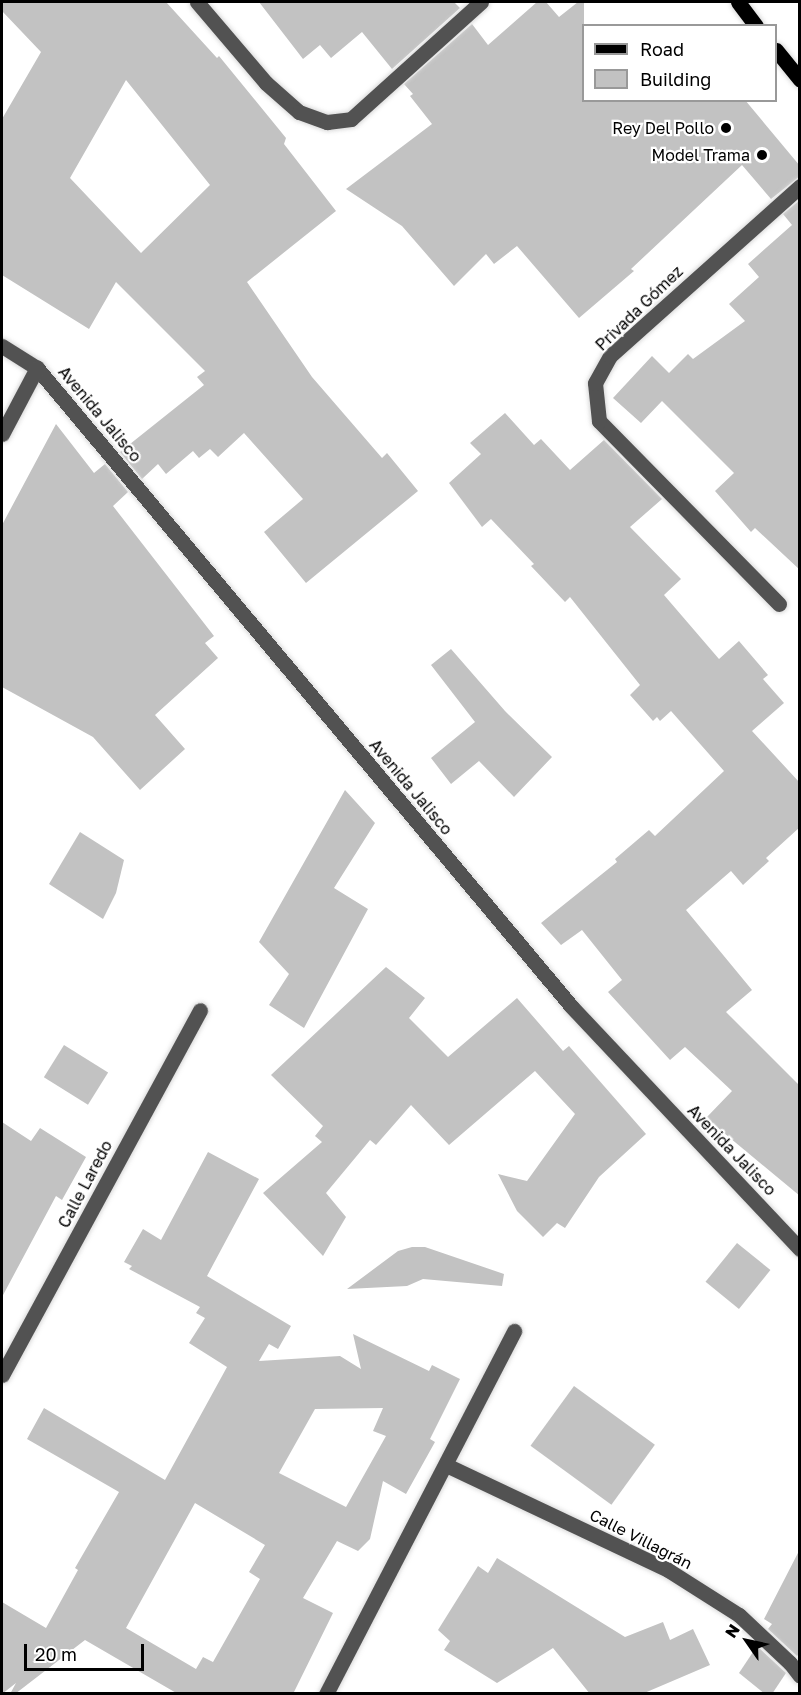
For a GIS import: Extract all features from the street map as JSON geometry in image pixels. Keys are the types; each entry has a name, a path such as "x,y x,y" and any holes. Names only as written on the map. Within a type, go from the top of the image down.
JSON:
{"main road":[{"path":"738,2 754,24"},
{"path":"777,51 800,80"}],"street":[{"path":"197,2 266,83 299,112 327,122 351,119 481,2"},
{"name":"Privada Gómez","path":"779,604 599,421 595,382 610,356 800,186"},
{"name":"Avenida Jalisco","path":"2,346 37,368 572,1006 800,1249"},
{"path":"2,434 37,368"},
{"name":"Calle Laredo","path":"2,1375 200,1010"},
{"path":"326,1694 514,1331"},
{"name":"Calle Villagrán","path":"446,1466 668,1570 739,1615 790,1663 800,1676"}],"building":[{"path":"2,2 166,2 217,58 219,56 286,138 284,144 336,211 247,282 312,377 382,458 387,453 418,491 306,583 264,532 303,499 244,433 218,457 210,449 199,458 193,451 166,474 158,464 142,479 120,452 204,385 197,377 205,371 116,282 89,329 2,275 2,119 41,52 2,11","holes":["126,80 210,185 141,253 70,178"]},
{"path":"259,2 454,2 460,8 392,69 362,32 331,58 320,45 303,59"},
{"path":"537,2 546,2 559,17 578,2 584,2 582,102 747,102 800,166 800,176 771,199 742,165 631,269 634,271 579,318 517,246 494,264 486,254 454,286 402,226 346,189 432,124 410,96 413,94 404,84 472,24 488,45"},
{"path":"800,200 800,570 755,528 751,532 715,491 734,473 662,401 641,423 613,398 652,356 669,373 688,354 693,359 745,321 729,304 759,277 748,264 792,225 783,214"},
{"path":"505,413 534,445 541,439 570,470 604,440 662,499 630,527 681,579 664,595 719,659 739,641 768,675 763,679 784,703 752,731 800,783 800,827 766,858 769,861 743,885 731,871 686,910 752,990 726,1012 800,1086 800,1196 706,1118 732,1091 685,1047 670,1060 608,992 622,980 582,930 561,945 541,923 617,862 615,859 649,830 655,836 724,771 671,711 660,721 657,717 653,721 630,695 640,685 570,597 565,602 531,566 534,564 491,519 482,527 449,483 481,454 470,443"},
{"path":"56,424 94,473 105,464 128,492 113,506 214,636 205,643 218,658 155,715 185,749 140,790 93,737 2,687 2,525"},
{"path":"451,649 505,711 552,757 514,797 479,761 451,784 431,758 475,722 431,665"},
{"path":"345,790 375,823 334,888 368,909 304,1028 269,1005 289,974 259,942"},
{"path":"80,832 124,860 116,893 103,919 49,884"},
{"path":"386,967 425,998 409,1018 448,1057 517,998 563,1051 569,1046 646,1134 599,1177 565,1228 557,1223 543,1237 517,1211 498,1174 527,1181 575,1114 535,1071 449,1145 411,1105 376,1145 370,1140 326,1193 346,1217 323,1256 263,1193 322,1142 315,1136 323,1126 271,1075"},
{"path":"64,1045 108,1073 88,1105 44,1077"},
{"path":"2,1122 31,1141 40,1128 86,1157 62,1200 56,1196 2,1297"},
{"path":"208,1152 259,1179 207,1276 291,1326 278,1349 269,1344 259,1361 340,1356 361,1369 353,1334 429,1371 432,1365 460,1379 430,1439 435,1442 406,1494 383,1481 370,1539 358,1551 337,1541 303,1598 333,1613 293,1694 178,1694 85,1640 15,1694 10,1694 16,1683 2,1694 2,1602 46,1628 78,1570 75,1568 119,1492 27,1439 44,1408 165,1480 227,1367 189,1343 205,1318 196,1313 200,1307 129,1269 132,1266 124,1262 143,1229 161,1240","holes":["383,1408 373,1431 386,1436 346,1507 279,1473 315,1409","195,1503 265,1545 249,1572 260,1579 213,1662 203,1657 196,1669 126,1628"]},
{"path":"737,1243 770,1270 739,1309 706,1282"},
{"path":"412,1247 425,1247 504,1274 502,1286 423,1279 407,1286 347,1289 398,1251"},
{"path":"574,1386 655,1445 611,1505 531,1446"},
{"path":"800,1549 800,1653 797,1656 768,1629 772,1624 764,1619"},
{"path":"497,1558 625,1637 663,1622 670,1640 693,1629 710,1665 642,1694 590,1694 553,1648 497,1683 444,1650 450,1641 438,1630 478,1566 488,1573"},
{"path":"757,1646 786,1673 772,1694 765,1694 739,1673"}],"place":[{"name":"Rey Del Pollo","path":"726,128"},
{"name":"Model Trama","path":"762,155"}]}
